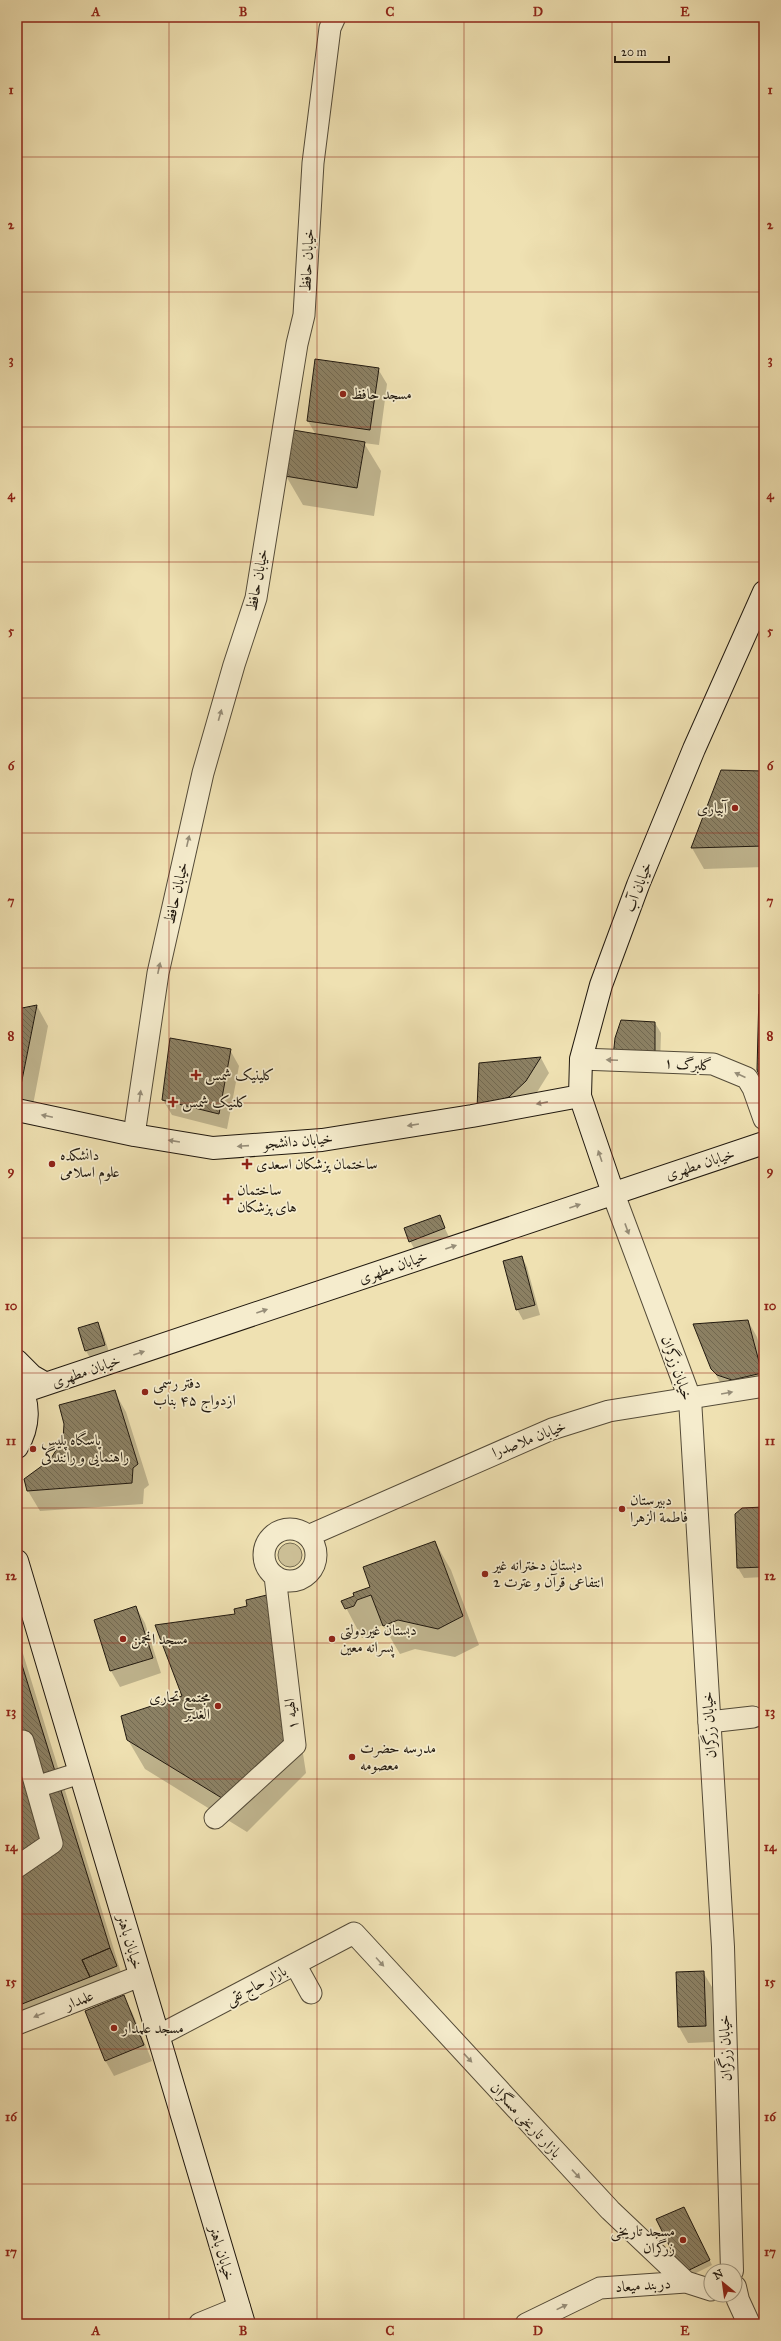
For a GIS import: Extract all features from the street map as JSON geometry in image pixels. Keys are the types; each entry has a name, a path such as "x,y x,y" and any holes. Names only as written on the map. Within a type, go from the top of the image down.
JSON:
{"main road":[{"name":"خیابان آب","path":"613,1193 580,1096 581,1059 601,985 638,885 694,749 764,592"},
{"name":"خیابان دانشجو","path":"17,1110 134,1135 213,1148 322,1140 472,1116 580,1096"},
{"name":"خیابان مطهری","path":"20,1387 46,1384 764,1143"},
{"name":"خیابان زرگران","path":"613,1193 690,1400 723,1947 732,2263"},
{"path":"17,1361 32,1376 46,1384"},
{"path":"17,1447 24,1431 27,1418 20,1387"},
{"name":"خیابان باهنر","path":"17,1561 241,2316"},
{"path":"737,2303 749,2324"},
{"path":"200,2324 241,2316"}],"street":[{"name":"خیابان حافظ","path":"134,1135 158,973 202,780 234,665 256,598 297,344 304,315 313,163 330,28 335,17"},
{"name":"گلبرگ ۱","path":"581,1059 713,1064 748,1078 764,1120"},
{"name":"خیابان ملاصدرا","path":"308,1536 467,1464 552,1429 609,1411 690,1400 764,1386"},
{"path":"292,1529 308,1536 316,1550 315,1563 309,1573 296,1580 289,1581 275,1576 265,1560 264,1553 270,1539 283,1530 292,1529"},
{"name":"الهیه ۱","path":"215,1818 295,1745 275,1576"},
{"path":"709,1722 753,1717"},
{"path":"17,1746 23,1741 52,1843 17,1868"},
{"path":"36,1787 80,1773"},
{"name":"بازار حاج تقی","path":"158,2036 354,1933"},
{"name":"بازار تاریخی مسگران","path":"354,1933 610,2210 686,2282 703,2287"},
{"path":"294,1964 311,1993"},
{"name":"علمدار","path":"17,2024 140,1976"},
{"name":"دربند میعاد","path":"526,2324 600,2288 686,2282"}],"shaded area":[{"path":"290,1543 299,1546 302,1555 299,1564 290,1567 281,1564 278,1555 281,1546"}],"building":[{"name":"مسجد حافظ","path":"315,359 379,368 370,430 307,421"},
{"path":"293,430 365,442 357,488 285,476"},
{"name":"آبیاری","path":"721,770 764,771 764,846 691,848"},
{"path":"759,994 764,995 764,1086 757,1070"},
{"path":"37,1005 21,1085 17,1084 17,1009"},
{"path":"621,1020 655,1022 655,1055 613,1057 615,1038"},
{"name":"کلینیک شمس","path":"170,1038 231,1049 219,1114 162,1100"},
{"path":"541,1057 526,1081 509,1097 477,1108 479,1063"},
{"path":"440,1215 445,1228 409,1242 404,1228"},
{"path":"522,1256 535,1305 516,1310 503,1261"},
{"path":"748,1320 762,1373 732,1380 717,1375 711,1369 693,1324"},
{"path":"98,1322 105,1345 85,1351 78,1328"},
{"path":"115,1390 138,1464 133,1468 132,1483 27,1491 24,1479 50,1460 63,1439 64,1424 59,1405"},
{"path":"764,1507 764,1567 737,1568 735,1514 742,1508"},
{"path":"435,1541 463,1616 438,1629 398,1620 383,1626 371,1595 357,1600 354,1606 345,1609 341,1601 354,1596 353,1593 370,1587 363,1567"},
{"name":"مجتمع تجاری الغدیر","path":"267,1595 290,1743 230,1803 127,1740 121,1716 182,1696 155,1625 235,1614 234,1609 247,1606 246,1600"},
{"name":"مسجد انجمن","path":"136,1606 153,1658 110,1671 94,1620"},
{"path":"17,1649 110,1948 82,1960 90,1977 17,2006"},
{"path":"110,1948 117,1966 90,1977 82,1960"},
{"path":"704,1971 706,2026 678,2027 676,1972"},
{"name":"مسجد علمدار","path":"124,1995 144,2045 105,2061 85,2011"},
{"name":"مسجد تاریخی زرگران","path":"684,2207 710,2260 683,2273 656,2219"}],"place":[{"name":"مسجد حافظ","path":"343,394"},
{"name":"آبیاری","path":"735,808"},
{"name":"کلینیک شمس","path":"196,1075"},
{"name":"کلنیک شمس","path":"173,1102"},
{"name":"دانشکده علوم اسلامی","path":"52,1164"},
{"name":"ساختمان پزشکان اسعدی","path":"247,1164"},
{"name":"ساختمان های پزشکان","path":"228,1199"},
{"name":"دفتر رسمی ازدواج ۴۵ بناب","path":"145,1392"},
{"name":"پاسگاه پلیس راهنمایی و رانندگی","path":"33,1449"},
{"name":"دبیرستان فاطمة الزهرا","path":"622,1509"},
{"name":"دبستان دخترانه غیر انتفاعی قرآن و عترت 2","path":"485,1574"},
{"name":"مسجد انجمن","path":"123,1639"},
{"name":"دبستان غیردولتی پسرانه معین","path":"332,1639"},
{"name":"مجتمع تجاری الغدیر","path":"218,1706"},
{"name":"مدرسه حضرت معصومه","path":"352,1757"},
{"name":"مسجد علمدار","path":"114,2028"},
{"name":"مسجد تاریخی زرگران","path":"683,2240"}]}
